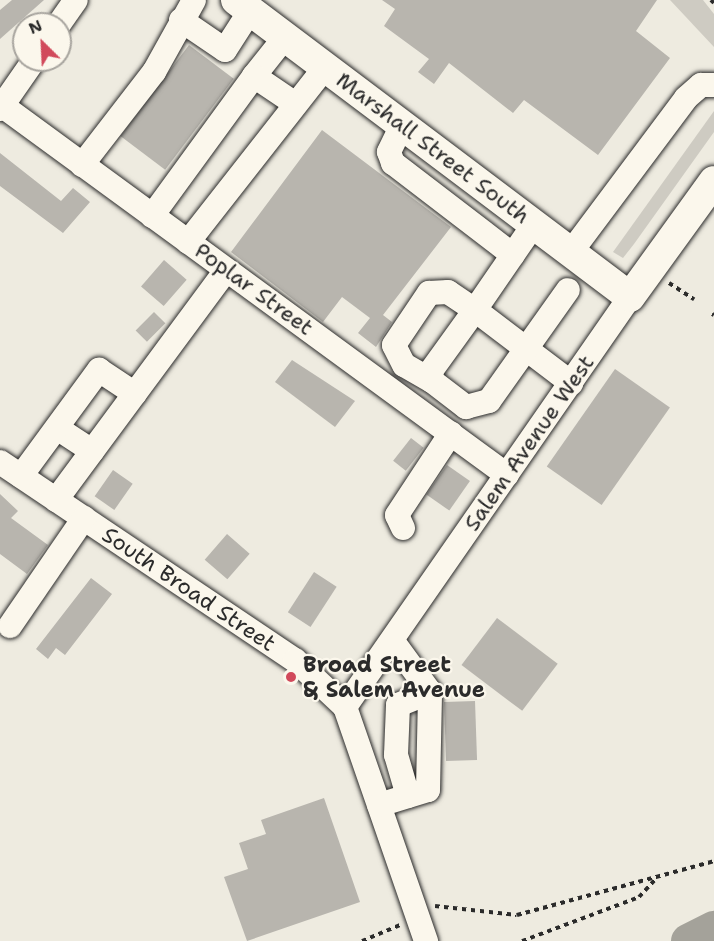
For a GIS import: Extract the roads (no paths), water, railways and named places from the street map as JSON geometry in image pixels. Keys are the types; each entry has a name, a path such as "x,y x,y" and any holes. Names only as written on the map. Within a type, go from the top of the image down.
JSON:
{"main road":[{"name":"Marshall Street South","path":"243,5 630,297"},
{"name":"Salem Avenue West","path":"630,297 714,181"}],"street":[{"path":"82,165 154,72 188,10 225,50 243,5"},
{"path":"152,216 285,37"},
{"path":"188,242 294,103 325,67"},
{"path":"1,106 25,72"},
{"path":"254,76 294,103"},
{"path":"571,252 686,98 701,86 714,85"},
{"name":"Poplar Street","path":"1,106 507,475"},
{"path":"402,125 392,143 393,163 513,255"},
{"path":"432,381 431,371 534,224"},
{"path":"56,500 226,270"},
{"path":"568,290 526,350 489,401 466,407 432,381 423,381 396,356 396,335 421,299 438,290 475,310 526,350 571,383"},
{"name":"Salem Avenue West","path":"345,707 630,297"},
{"path":"21,476 99,370 135,394"},
{"path":"57,428 92,451"},
{"path":"403,528 397,515 451,433"},
{"name":"South Broad Street","path":"0,462 295,660 345,707 421,924"},
{"path":"10,626 84,518"},
{"path":"379,805 428,790 430,692 392,640"},
{"path":"408,796 396,755 398,705 430,692"}],"waterway":[{"path":"688,941 714,928"}],"place":[{"name":"Broad Street & Salem Avenue","path":"291,677"}]}
